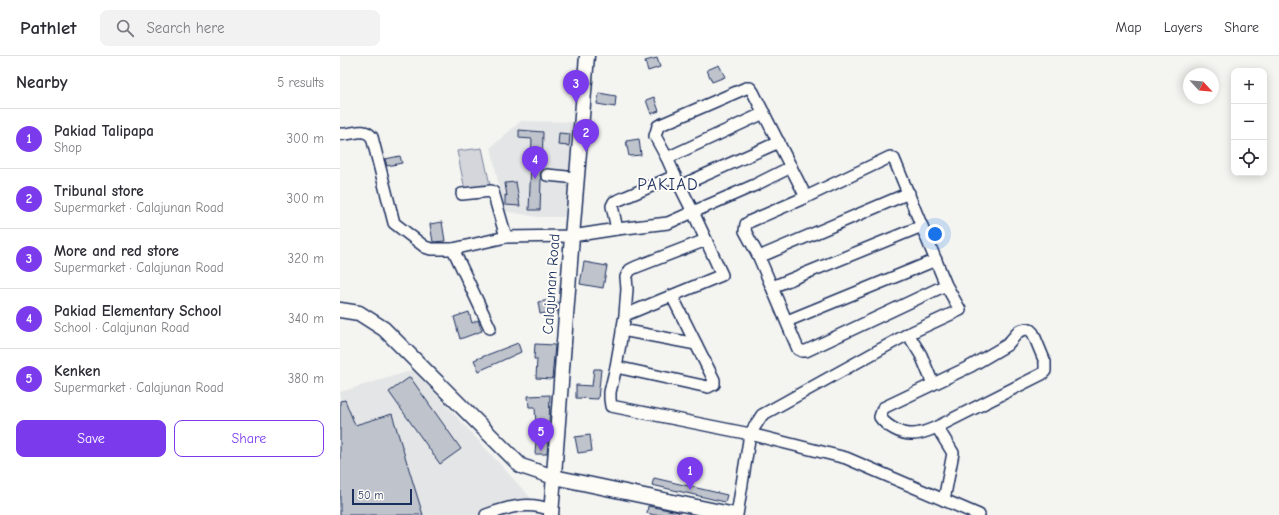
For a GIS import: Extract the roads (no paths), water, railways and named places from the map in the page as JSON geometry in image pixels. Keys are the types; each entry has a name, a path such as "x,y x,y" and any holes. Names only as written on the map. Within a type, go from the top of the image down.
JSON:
{"main road":[{"name":"Calajunan Road","path":"551,513 587,56"},
{"path":"340,310 359,313 384,329 521,466 554,477 736,515"}],"street":[{"path":"625,315 722,275 668,158 655,136 658,126 746,88 750,88 806,197"},
{"path":"668,158 764,113"},
{"path":"340,134 345,135 361,131 372,137 394,223 425,247 431,249 454,249 506,237 572,236 668,223 755,185 791,167"},
{"path":"680,186 779,142"},
{"path":"736,515 750,434 762,415 908,334 960,310 946,285 894,159 890,157 746,224 745,231 759,257 798,349 802,352 946,285"},
{"path":"547,175 577,178"},
{"path":"617,229 612,206 614,202 675,176"},
{"path":"462,194 493,192 506,237"},
{"path":"759,257 909,193"},
{"path":"772,287 922,226"},
{"path":"706,240 630,270 626,277 627,289 625,315 610,392 611,406 750,434 846,458 979,515"},
{"path":"454,249 490,328"},
{"path":"787,321 936,260"},
{"path":"616,367 708,387 714,384 714,380 672,296"},
{"path":"1026,329 1033,333 1045,362 1045,370 1042,374 937,427 922,433 912,435 901,432 883,422 880,417 883,408 933,384 971,366 1001,349 1007,345 1019,331 1026,329"},
{"path":"622,330 696,344"},
{"path":"908,334 921,355 933,384"},
{"path":"937,427 953,454 944,500"},
{"path":"486,515 517,506 540,506 551,513"}],"place":[{"name":"More and red store","path":"576,103"},
{"name":"Tribunal store","path":"586,152"},
{"name":"Pakiad Elementary School","path":"535,179"},
{"name":"Kenken","path":"541,451"},
{"name":"Pakiad Talipapa","path":"690,490"}],"district":[{"name":"PAKIAD","path":"668,184"}]}
